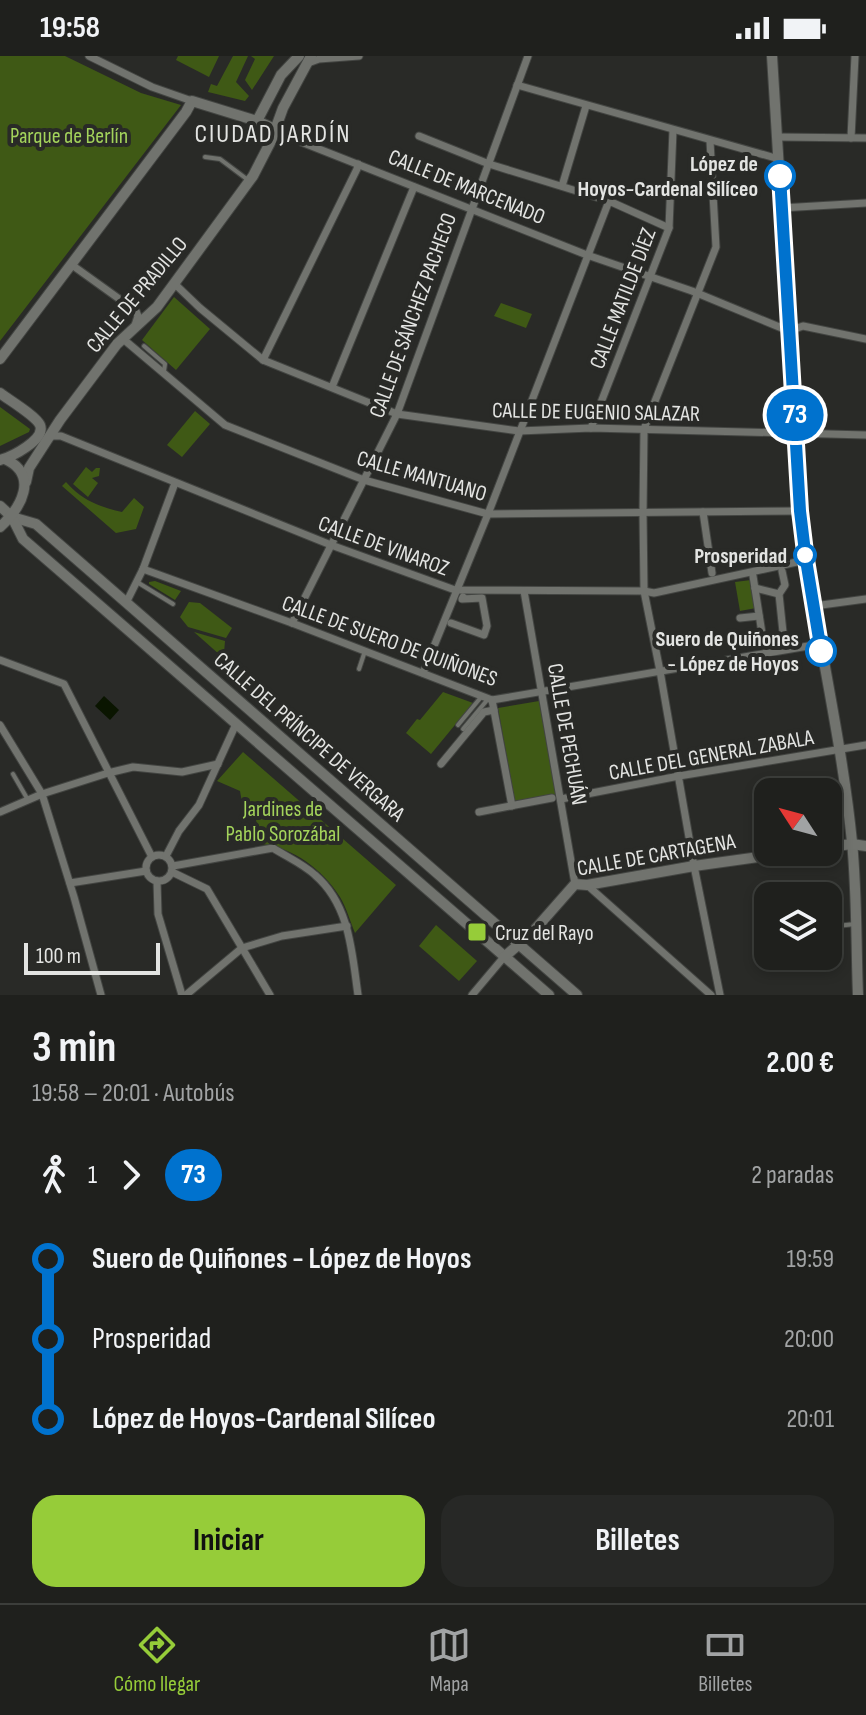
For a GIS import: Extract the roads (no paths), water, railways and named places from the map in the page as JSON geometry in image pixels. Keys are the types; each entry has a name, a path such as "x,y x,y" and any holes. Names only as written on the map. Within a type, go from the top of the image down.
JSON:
{"street":[{"name":"CALLE DE MARCENADO","path":"89,56 152,87 257,121 286,136 414,187 587,255 698,293 789,331"},
{"path":"257,121 281,75 306,58 359,56"},
{"name":"CALLE DE SÁNCHEZ PACHECO","path":"294,628 331,545 397,414 528,56"},
{"path":"772,56 800,511 840,749 852,844 858,995"},
{"path":"851,138 855,56"},
{"name":"CALLE DE PRADILLO","path":"12,517 25,488 29,468 57,436 60,420 122,338 149,316 250,181 271,141 306,58"},
{"path":"281,75 291,77 294,86"},
{"path":"517,85 779,159"},
{"path":"0,359 192,101"},
{"path":"562,186 586,106"},
{"name":"CALLE MATILDE DÍEZ","path":"591,428 669,228 673,130"},
{"path":"419,136 489,164 609,201 669,228"},
{"path":"777,137 866,138"},
{"path":"710,141 716,247 644,429 643,513 644,591 720,995"},
{"path":"263,360 358,164"},
{"path":"332,387 414,187"},
{"path":"423,673 609,201"},
{"path":"781,208 866,203"},
{"path":"72,265 136,311 137,319 131,331"},
{"name":"CALLE DE EUGENIO SALAZAR","path":"175,283 263,360 397,414 519,431 591,428 866,435"},
{"path":"789,331 803,326 866,339"},
{"name":"CALLE MANTUANO","path":"122,338 225,425 364,480 488,514 800,511"},
{"path":"0,393 38,422 50,426 60,420"},
{"path":"29,445 41,432 38,422"},
{"path":"3,460 29,445 57,436"},
{"name":"CALLE DE VINAROZ","path":"57,436 331,545 455,590 654,593 806,560"},
{"path":"3,460 19,468 26,482"},
{"path":"126,603 143,569 175,483"},
{"name":"CALLE DEL PRÍNCIPE DE VERGARA","path":"0,506 12,517 23,539 549,995"},
{"path":"703,512 712,573"},
{"path":"0,527 12,517"},
{"name":"CALLE DEL PRÍNCIPE DE VERGARA","path":"12,517 36,524 577,995"},
{"name":"CALLE DE SUERO DE QUIÑONES","path":"143,569 487,698 543,693 820,644"},
{"path":"782,571 785,585 779,594 784,642"},
{"path":"753,576 764,646"},
{"path":"755,588 779,594"},
{"name":"CALLE DE PECHUÁN","path":"524,591 574,885"},
{"path":"451,623 484,635 487,626 482,598 463,597"},
{"path":"814,606 866,599"},
{"path":"740,618 759,616"},
{"path":"0,660 64,684 152,857"},
{"path":"487,698 494,710 512,806"},
{"path":"441,764 484,712 494,710"},
{"path":"166,856 179,831 199,805 236,724"},
{"path":"0,725 42,794 101,995"},
{"name":"CALLE DEL GENERAL ZABALA","path":"479,812 866,745"},
{"path":"0,812 42,794 133,767 182,772 218,764"},
{"path":"842,845 866,846"},
{"path":"172,869 273,848 316,875 337,902 347,926 358,995"},
{"path":"158,854 166,856 172,869 168,878 157,881 150,878 146,871 147,863 158,854"},
{"name":"CALLE DE CARTAGENA","path":"504,957 520,945 574,885 754,858"},
{"path":"172,869 207,889 270,995"},
{"path":"70,883 146,871"},
{"path":"157,881 158,914 184,995 242,948 282,936 347,926"},
{"path":"574,885 711,995"},
{"path":"472,995 504,957"}],"lane":[{"path":"205,157 220,159 250,181"},
{"path":"144,346 165,364 164,372"},
{"path":"137,582 173,604"},
{"path":"359,669 365,651"},
{"path":"461,727 487,698"},
{"path":"13,774 28,800"},
{"path":"842,925 855,924"}],"place":[{"name":"López de Hoyos-Cardenal Silíceo","path":"780,176"},
{"name":"Prosperidad","path":"805,555"},
{"name":"Suero de Quiñones - López de Hoyos","path":"821,651"},
{"name":"Cruz del Rayo","path":"477,932"}],"district":[{"name":"CIUDAD JARDÍN","path":"273,133"}],"park label":[{"name":"Parque de Berlín","path":"69,135"},
{"name":"Jardines de Pablo Sorozábal","path":"283,820"}]}
